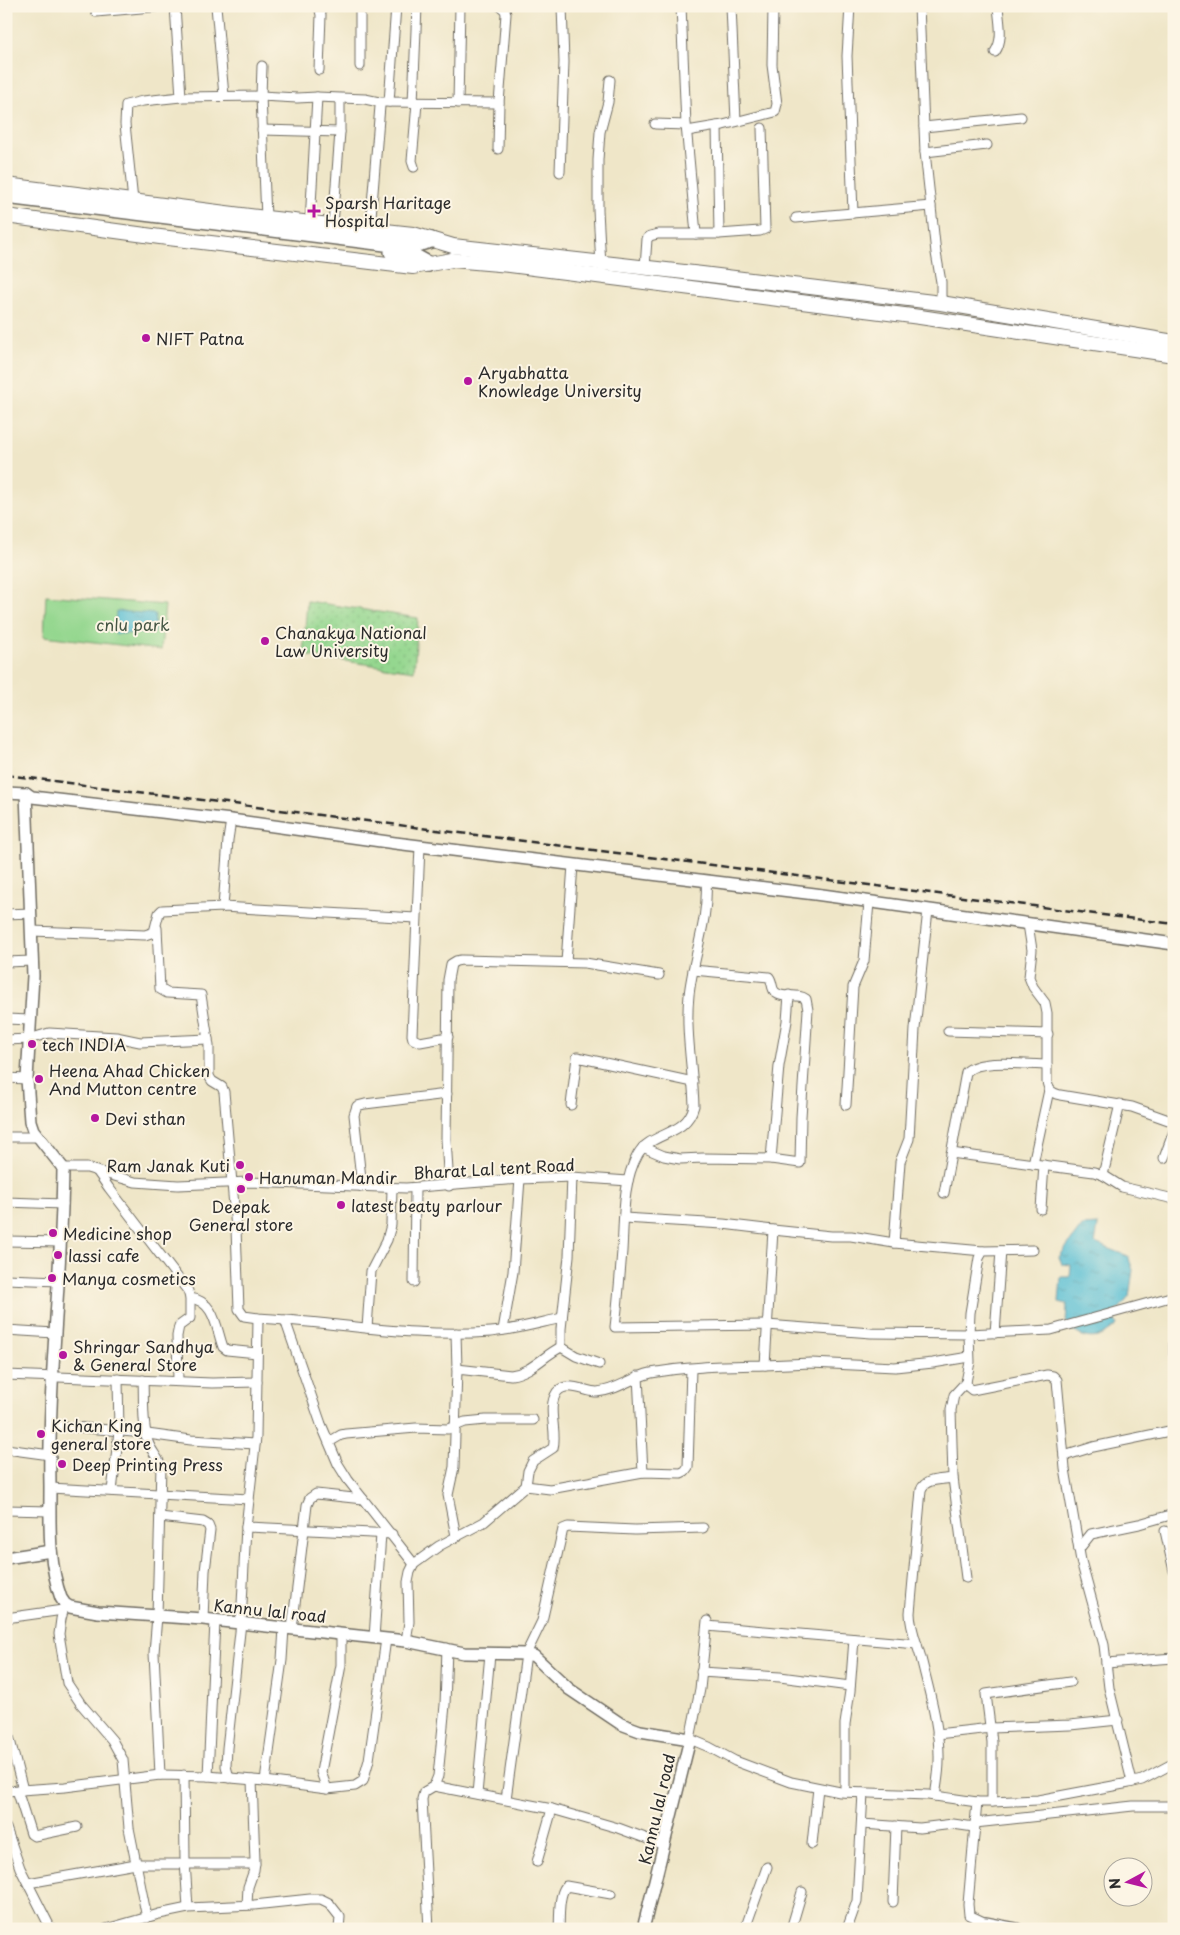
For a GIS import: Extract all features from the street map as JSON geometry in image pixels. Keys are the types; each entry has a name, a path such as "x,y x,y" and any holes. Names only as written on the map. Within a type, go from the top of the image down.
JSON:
{"highway":[{"path":"8,206 408,250 428,264"},
{"path":"408,250 431,240"}],"main road":[{"path":"6,185 266,218 413,234 431,240 453,253 510,265 600,269 645,268 941,303 1174,342"},
{"path":"8,206 160,237 414,267 428,264 453,253"},
{"path":"600,269 745,294 900,314 1174,355"},
{"path":"745,294 746,280"},
{"path":"900,314 902,298"}],"street":[{"path":"96,12 164,6"},
{"path":"175,6 181,97"},
{"path":"216,6 224,96"},
{"path":"319,6 321,15 319,70"},
{"path":"360,6 360,66"},
{"path":"389,102 396,6"},
{"path":"414,167 412,161 417,6"},
{"path":"458,103 460,6"},
{"path":"498,149 499,103 506,14 505,10 500,6"},
{"path":"560,172 564,62 562,6"},
{"path":"681,6 687,128 696,234"},
{"path":"731,6 736,121"},
{"path":"655,124 687,128 717,126 775,112 772,55 773,6"},
{"path":"850,6 847,56 853,213"},
{"path":"919,6 925,152 941,282 941,303"},
{"path":"995,52 1001,38 998,6"},
{"path":"262,66 260,96 266,218"},
{"path":"600,269 598,160 600,132 608,102 610,80"},
{"path":"133,201 126,124 126,106 131,103 181,97 224,96 317,97 415,103 499,103"},
{"path":"310,223 317,97"},
{"path":"333,225 340,132 340,98"},
{"path":"370,229 380,106 378,102"},
{"path":"924,127 1021,117"},
{"path":"717,126 719,234"},
{"path":"645,268 647,239 650,236 719,234 765,229 762,128"},
{"path":"262,130 340,132"},
{"path":"925,152 988,145"},
{"path":"796,218 931,206"},
{"path":"6,792 28,797 231,820 420,846 869,902 1174,944"},
{"path":"6,799 28,797"},
{"path":"28,797 32,961 27,1079 30,1121 33,1130 63,1168 63,1204 50,1425 51,1551 58,1590 64,1607 59,1634 67,1683 81,1704 117,1748 123,1760 129,1828 147,1918"},
{"path":"223,907 231,820"},
{"path":"420,846 413,1039 420,1042 448,1037"},
{"path":"566,962 573,865"},
{"path":"706,881 707,894 689,995 687,1024 694,1106 688,1121 682,1126 643,1147 637,1156 628,1180 615,1327 767,1325 857,1333 995,1333 1063,1328 1174,1296"},
{"path":"846,1105 853,987 864,961 869,902"},
{"path":"416,918 223,907 162,910 159,913 157,928 160,989 167,993 201,995 208,1039 209,1076 224,1092 232,1183 238,1309 244,1316 258,1318 405,1332 456,1333 503,1330 562,1318"},
{"path":"894,1243 900,1162 909,1139 915,1029 928,910"},
{"path":"6,914 31,913"},
{"path":"1028,924 1032,950 1030,977 1033,987 1045,1003 1048,1034 1047,1082 1049,1090 1033,1164"},
{"path":"31,932 145,935 154,932 157,928"},
{"path":"6,962 32,961"},
{"path":"449,1186 446,1139 448,980 451,964 456,961 566,962 584,963 659,975"},
{"path":"643,1147 664,1156 680,1159 771,1159 800,1163 808,1004 806,999 801,995 776,994 769,977 693,970"},
{"path":"771,1159 780,1059 788,1021 790,995"},
{"path":"6,1018 30,1020"},
{"path":"948,1031 1048,1034"},
{"path":"6,1040 29,1039 49,1033 116,1037 140,1042 208,1039"},
{"path":"571,1105 577,1057 693,1082"},
{"path":"944,1193 966,1072 970,1068 985,1064 1047,1065"},
{"path":"6,1078 27,1079"},
{"path":"1049,1090 1060,1096 1120,1104 1174,1122"},
{"path":"362,1187 354,1115 357,1106 447,1094"},
{"path":"1103,1175 1120,1104"},
{"path":"1164,1158 1174,1131"},
{"path":"6,1137 38,1137"},
{"path":"951,1153 1084,1170 1103,1175 1122,1187 1174,1199"},
{"path":"1042,1209 1044,1165"},
{"name":"Bharat Lal tent Road","path":"63,1168 78,1167 125,1180 178,1185 271,1183 415,1188 520,1179 572,1177 628,1180"},
{"path":"98,1171 108,1188 184,1284 190,1298 190,1318 179,1326 178,1331 178,1381"},
{"path":"561,1347 562,1318 569,1256 572,1177"},
{"path":"503,1330 514,1272 520,1179"},
{"path":"367,1328 371,1271 384,1246 391,1224 392,1188"},
{"path":"414,1282 415,1188"},
{"path":"6,1202 63,1204"},
{"path":"624,1218 723,1224 983,1251 1033,1250"},
{"path":"765,1365 773,1230"},
{"path":"6,1241 61,1242"},
{"path":"966,1578 953,1478 951,1402 954,1395 966,1382 970,1357 970,1313 979,1258 983,1251"},
{"path":"995,1333 1001,1251"},
{"path":"6,1279 59,1281"},
{"path":"190,1298 197,1299 207,1306 214,1318 223,1347 227,1350 257,1354"},
{"path":"229,1778 226,1766 227,1748 241,1623 246,1527 255,1444 258,1318"},
{"path":"285,1320 321,1424 338,1464 414,1564"},
{"path":"6,1330 54,1333"},
{"path":"456,1333 457,1369 454,1466 448,1495 456,1536"},
{"path":"1174,1344 1174,1354"},
{"path":"561,1347 576,1356 599,1364"},
{"path":"457,1369 511,1375 519,1374 534,1367 550,1353 561,1347"},
{"path":"406,1641 409,1622 408,1582 414,1564 426,1554 456,1536 484,1522 526,1486 528,1471 532,1461 553,1448 552,1423 556,1393 561,1389 568,1387 596,1392 604,1391 638,1376 691,1369 816,1363 895,1367 970,1357"},
{"path":"526,1486 559,1488 643,1472 681,1473 685,1471 688,1467 691,1369"},
{"path":"6,1375 212,1383 257,1382"},
{"path":"638,1376 643,1472"},
{"path":"966,1382 972,1390 1037,1377 1053,1376 1057,1380 1064,1456 1084,1576 1104,1645 1109,1688 1132,1782"},
{"path":"112,1491 119,1431 118,1379"},
{"path":"143,1380 148,1443 161,1466 157,1616 154,1653 160,1775"},
{"path":"329,1442 346,1434 416,1428 440,1430 466,1422 486,1420 533,1420"},
{"path":"50,1425 146,1433 190,1440 255,1444"},
{"path":"1064,1456 1174,1430"},
{"path":"6,1450 50,1456"},
{"path":"935,1796 939,1763 937,1734 910,1620 910,1613 921,1490 927,1482 953,1478"},
{"path":"50,1488 249,1499"},
{"path":"265,1781 307,1505 310,1498 316,1494 363,1499"},
{"path":"6,1510 50,1511"},
{"path":"1079,1549 1091,1534 1139,1524 1174,1514"},
{"path":"160,1517 202,1522 208,1525 210,1530 205,1571 203,1619"},
{"path":"246,1527 392,1534"},
{"path":"506,1799 526,1654 542,1621 563,1529 568,1527 635,1530 702,1528"},
{"path":"1165,1531 1174,1572"},
{"path":"6,1791 160,1775 208,1776 327,1789 355,1786 362,1781 372,1741 380,1638 381,1534"},
{"path":"6,1558 51,1551"},
{"path":"6,1618 64,1607"},
{"name":"Kannu lal road","path":"64,1607 98,1612 203,1619 380,1638 447,1648 464,1653 526,1654 534,1656 570,1689 621,1724 640,1731 690,1739 643,1929"},
{"path":"208,1776 215,1621"},
{"path":"917,1644 707,1623 690,1739 747,1766 791,1782 818,1788 845,1792 935,1796 976,1802 1038,1800 1142,1780 1174,1762"},
{"path":"327,1789 321,1772 341,1665 341,1634"},
{"path":"845,1792 845,1724 854,1639"},
{"path":"429,1929 422,1808 424,1792 434,1786 438,1776 445,1705 447,1648"},
{"path":"477,1794 490,1654"},
{"path":"1106,1663 1174,1658"},
{"path":"701,1672 780,1677 850,1686"},
{"path":"992,1802 991,1728 986,1694 1070,1682"},
{"path":"937,1734 991,1728 1070,1725 1118,1720"},
{"path":"6,1725 31,1834 34,1836 77,1826"},
{"path":"184,1775 185,1865 188,1908"},
{"path":"247,1905 248,1887 254,1870 252,1780"},
{"path":"434,1786 552,1809 624,1830 664,1845"},
{"path":"812,1844 818,1788"},
{"path":"847,1929 857,1901 863,1793"},
{"path":"976,1802 968,1904 969,1915 985,1926 1018,1929"},
{"path":"862,1824 920,1828 953,1824 975,1825 1118,1807 1174,1806"},
{"path":"537,1862 552,1809"},
{"path":"893,1902 896,1826"},
{"path":"6,1828 20,1868 50,1929"},
{"path":"28,1883 136,1864 254,1864"},
{"path":"745,1929 767,1868"},
{"path":"559,1929 561,1902 566,1886 612,1894"},
{"path":"791,1929 802,1892"},
{"path":"106,1929 188,1908 321,1899 329,1903 340,1917 339,1929"}],"green space":[{"name":"cnlu park","path":"46,595 165,605 161,650 44,636"},
{"path":"307,601 418,618 414,671 303,655"}],"water":[{"path":"116,611 155,614 154,633 115,634"},
{"path":"1098,1225 1095,1243 1128,1256 1133,1270 1129,1297 1113,1316 1117,1325 1104,1335 1092,1338 1079,1335 1066,1325 1067,1304 1059,1302 1061,1277 1070,1277 1071,1265 1062,1264 1059,1257 1082,1226"}],"railway":[{"path":"6,775 1174,924"}],"place":[{"name":"Sparsh Haritage Hospital","path":"314,211"},
{"name":"NIFT Patna","path":"146,338"},
{"name":"Aryabhatta Knowledge University","path":"468,381"},
{"name":"Chanakya National Law University","path":"265,641"},
{"name":"tech INDIA","path":"32,1044"},
{"name":"Heena Ahad Chicken And Mutton centre","path":"39,1079"},
{"name":"Devi sthan","path":"95,1118"},
{"name":"Ram Janak Kuti","path":"240,1165"},
{"name":"Hanuman Mandir","path":"249,1177"},
{"name":"Deepak General store","path":"241,1189"},
{"name":"latest beaty parlour","path":"341,1205"},
{"name":"Medicine shop","path":"53,1233"},
{"name":"lassi cafe","path":"58,1255"},
{"name":"Manya cosmetics","path":"52,1278"},
{"name":"Shringar Sandhya & General Store","path":"63,1355"},
{"name":"Kichan King general store","path":"41,1434"},
{"name":"Deep Printing Press","path":"62,1464"}]}
